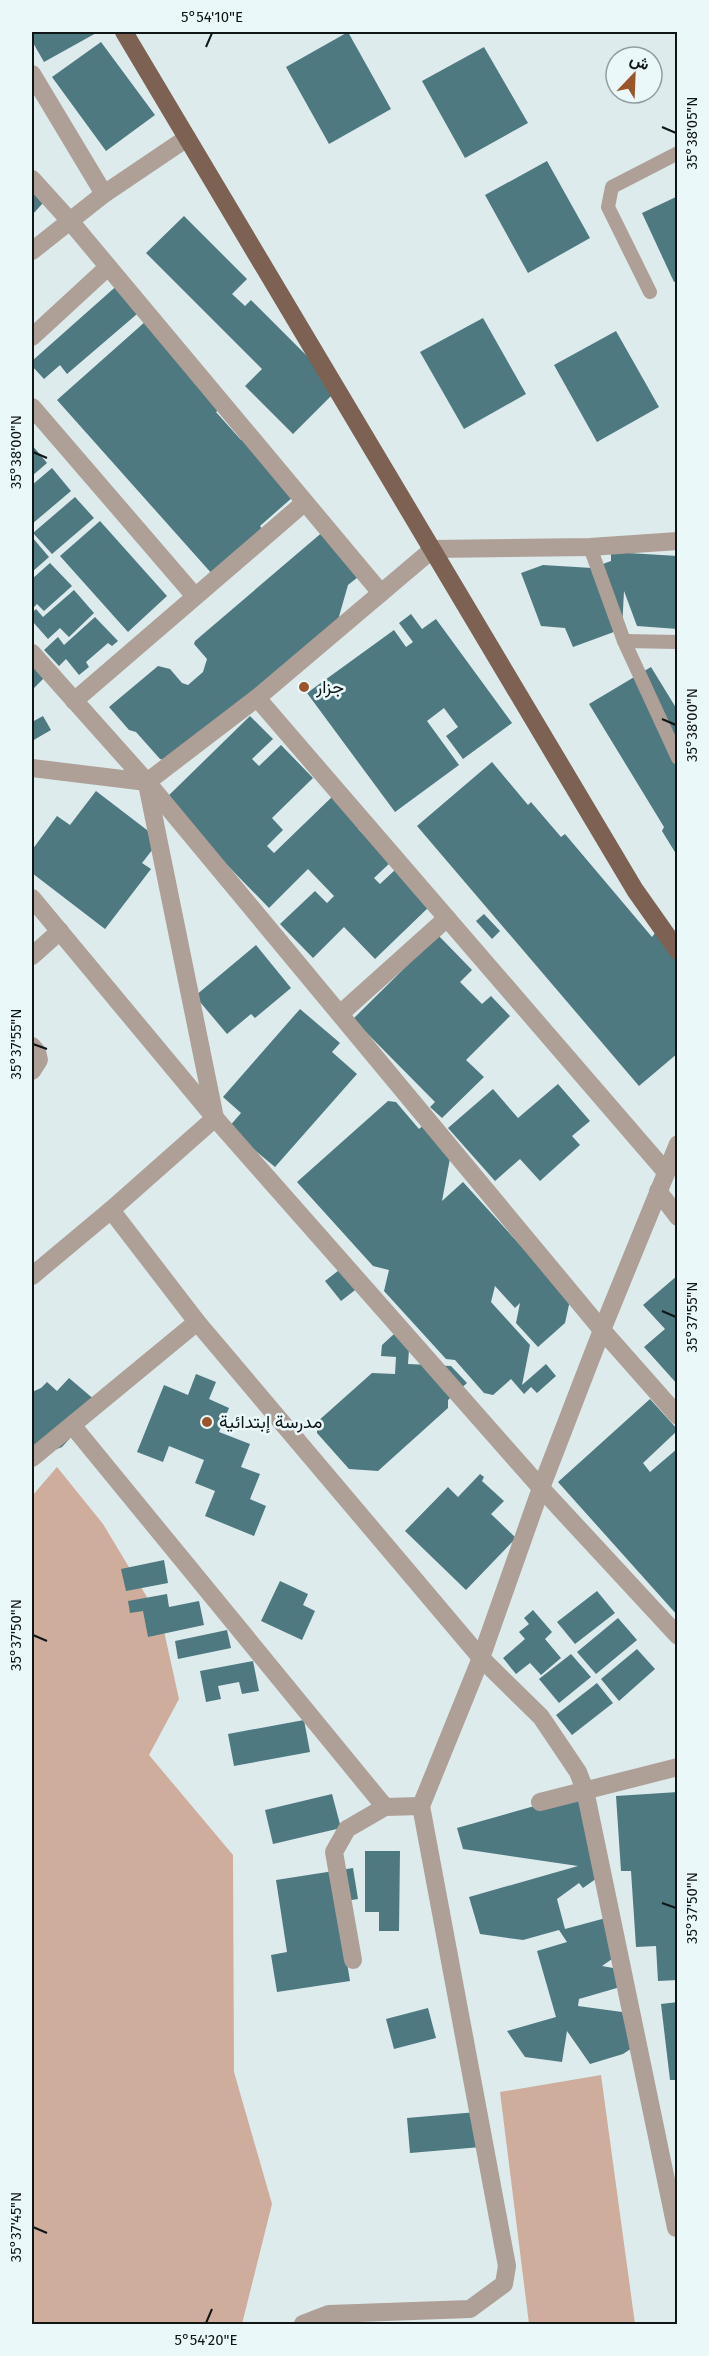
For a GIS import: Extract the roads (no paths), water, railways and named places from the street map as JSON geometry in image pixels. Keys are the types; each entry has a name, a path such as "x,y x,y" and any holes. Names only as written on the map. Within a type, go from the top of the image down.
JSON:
{"main road":[{"path":"124,32 635,890 675,945"}],"street":[{"path":"32,74 104,194"},
{"path":"32,251 104,194 188,138"},
{"path":"32,179 70,221 381,593"},
{"path":"32,337 108,267"},
{"path":"32,407 194,595"},
{"path":"74,701 194,595 304,503"},
{"path":"32,768 147,782 257,698 434,549 590,547 678,542"},
{"path":"32,653 147,782 602,1330 678,1416"},
{"path":"257,698 666,1172"},
{"path":"147,782 215,1118"},
{"path":"32,898 215,1118 541,1488 678,1636"},
{"path":"340,1014 447,918"},
{"path":"32,956 60,931"},
{"path":"32,1046 39,1060 32,1071"},
{"path":"32,1276 215,1118"},
{"path":"303,2325 329,2314 470,2308 504,2284 507,2266 421,1806 481,1658 541,1488 602,1330 678,1144"},
{"path":"658,1191 678,1216"},
{"path":"111,1210 197,1322 481,1658 541,1717 578,1772 585,1790 676,2228"},
{"path":"32,1458 197,1322"},
{"path":"72,1425 385,1807"},
{"path":"540,1802 678,1767"},
{"path":"353,1960 334,1852 347,1830 385,1807 421,1806"}],"lane":[{"path":"650,292 608,207 612,187 678,153"},
{"path":"590,547 624,641 678,759"},
{"path":"624,641 678,642"}],"place":[{"name":"جزار","path":"304,687"},
{"name":"مدرسة إبتدائية","path":"207,1422"}]}
